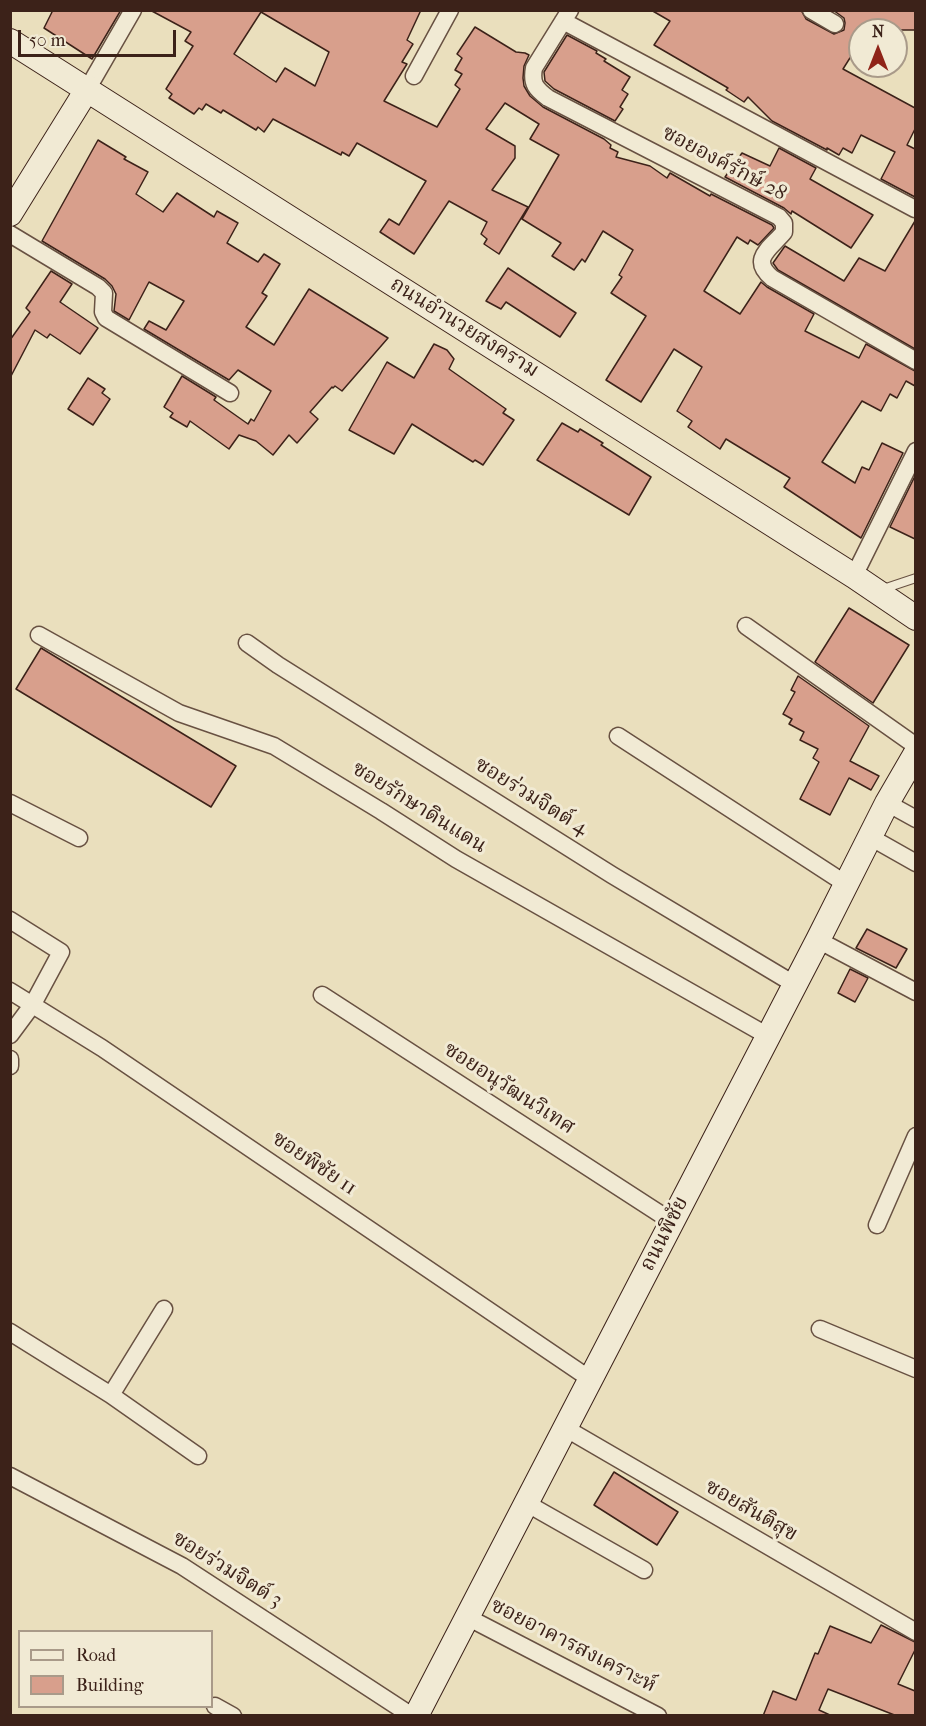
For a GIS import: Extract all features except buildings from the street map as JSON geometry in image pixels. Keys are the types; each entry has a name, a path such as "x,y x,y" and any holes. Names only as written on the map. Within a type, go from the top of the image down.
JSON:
{"street":[{"path":"10,214 133,10"},
{"path":"414,76 450,10"},
{"path":"811,10 835,24"},
{"name":"ซอยองค์รักษ์ 28","path":"915,210 567,16 534,68 532,78 536,89 548,98 779,217 784,223 784,232 765,253 761,262 763,271 915,361"},
{"name":"ถนนอำนวยสงคราม","path":"10,40 854,576 915,618"},
{"path":"10,234 98,287 104,293 103,312 106,318 230,393"},
{"path":"854,576 915,451"},
{"path":"746,626 915,746"},
{"name":"ซอยรักษาดินแดน","path":"39,635 179,713 274,746 456,859 768,1036"},
{"name":"ซอยร่วมจิตต์ 4","path":"248,643 288,671 612,875 794,984"},
{"path":"618,736 846,884"},
{"name":"ถนนพิชัย","path":"414,1716 818,940 886,803 915,753"},
{"path":"10,803 79,838"},
{"path":"886,803 915,819"},
{"path":"870,837 915,863"},
{"path":"10,920 61,952 33,1004 10,1035"},
{"path":"818,940 915,992"},
{"name":"ซอยพิชัย 11","path":"10,992 102,1048 590,1379"},
{"name":"ซอยอนุวัฒนวิเทศ","path":"322,994 671,1221"},
{"path":"10,1059 10,1066"},
{"path":"877,1225 915,1136"},
{"path":"111,1395 164,1309"},
{"path":"820,1329 915,1369"},
{"path":"10,1332 111,1395 198,1456"},
{"name":"ซอยสันติสุข","path":"565,1428 915,1632"},
{"name":"ซอยร่วมจิตต์ 3","path":"10,1476 182,1566 414,1716"},
{"path":"526,1503 644,1570"},
{"name":"ซอยอาคารสงเคราะห์","path":"467,1617 658,1716"},
{"path":"215,1706 233,1716"}],"lane":[{"path":"877,592 915,578"}]}
